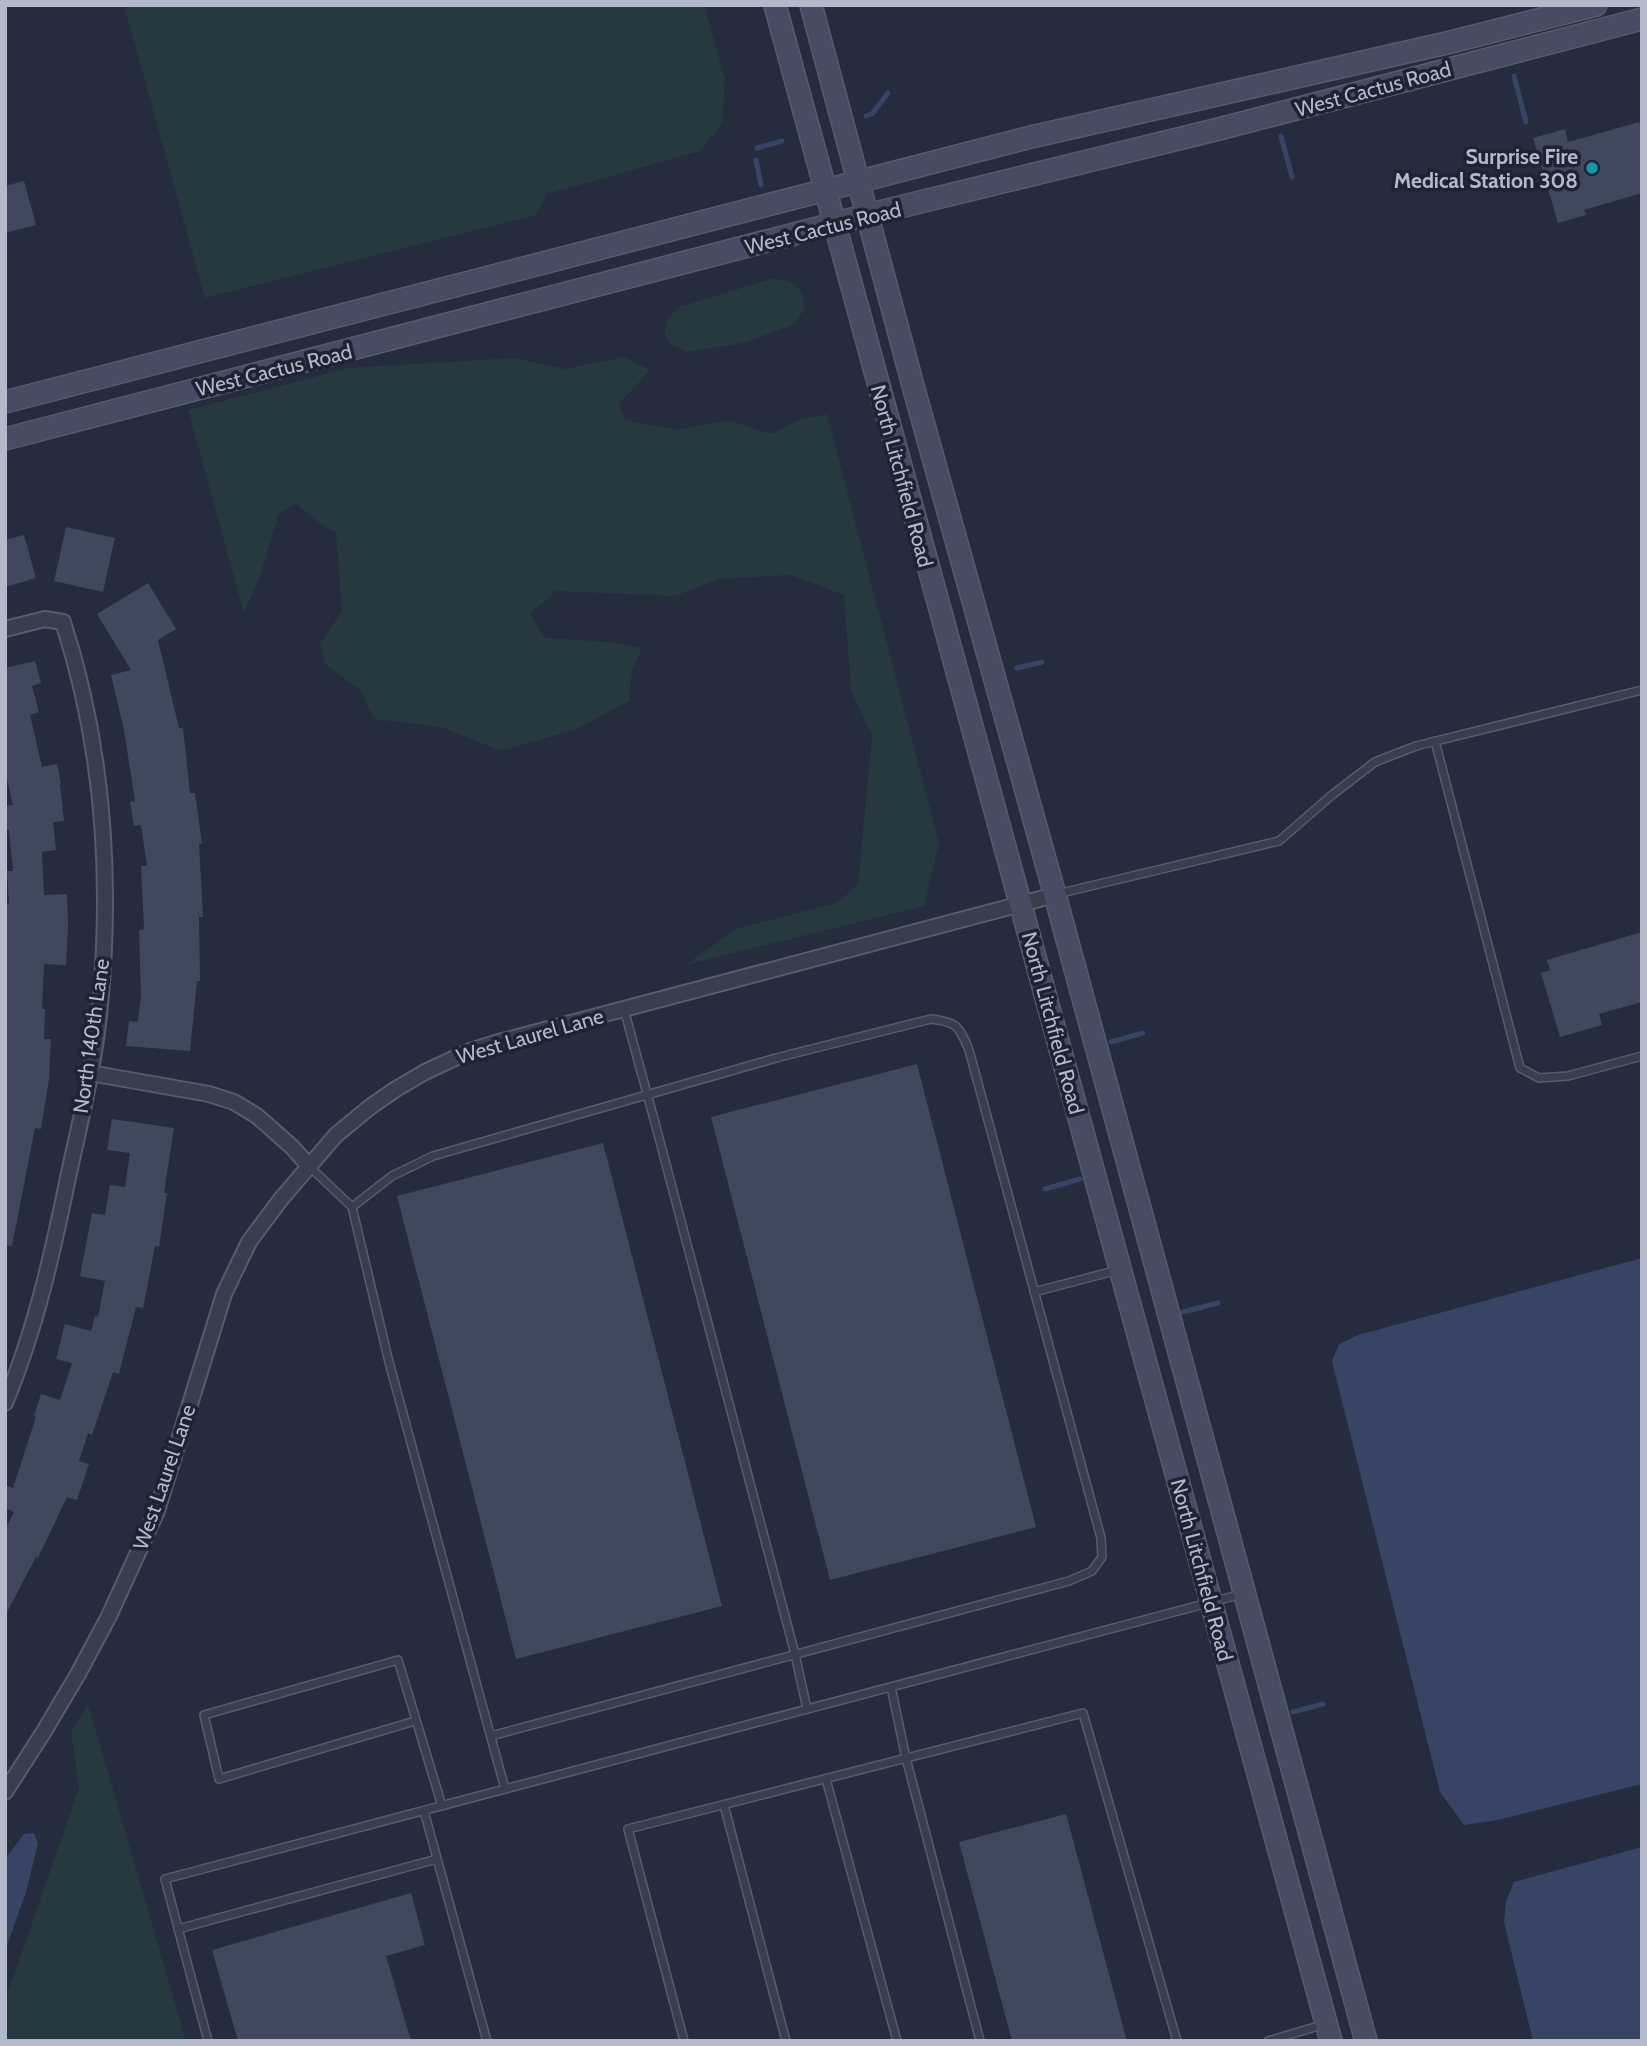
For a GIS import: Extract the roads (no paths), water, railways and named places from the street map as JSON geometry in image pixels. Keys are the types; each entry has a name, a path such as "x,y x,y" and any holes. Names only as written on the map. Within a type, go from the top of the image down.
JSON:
{"main road":[{"name":"North Litchfield Road","path":"775,5 1329,2032"},
{"name":"North Litchfield Road","path":"811,5 1366,2041"},
{"name":"West Cactus Road","path":"5,402 1031,136 1451,42 1596,5"},
{"name":"West Cactus Road","path":"5,439 867,215 1219,129 1642,19"}],"street":[{"name":"North 140th Lane","path":"5,629 45,619 63,622 94,746 103,831 104,870 100,1007 90,1073 54,1246 37,1311 11,1374 5,1403"},
{"name":"West Laurel Lane","path":"5,1792 84,1663 157,1511 224,1294 249,1242 336,1135 396,1088 447,1061 495,1043 1055,895"},
{"path":"90,1073 209,1094 234,1102 257,1116 309,1166"}],"lane":[{"path":"1055,895 1279,841 1375,762 1416,746 1642,690"},
{"path":"1435,741 1520,1068 1539,1078 1568,1076 1642,1056"},
{"path":"624,1009 795,1654 807,1709"},
{"path":"352,1207 392,1176 433,1156 776,1058 931,1020 950,1021 961,1032 969,1050 1101,1538 1102,1557 1092,1571 1069,1581 491,1736"},
{"path":"309,1166 352,1207 389,1362 505,1789"},
{"path":"1034,1292 1120,1270"},
{"path":"208,2041 165,1880 1244,1593"},
{"path":"415,1721 219,1779 204,1715 398,1660 442,1806"},
{"path":"891,1687 906,1758 981,2041"},
{"path":"684,2041 628,1829 1083,1713 1177,2041"},
{"path":"826,1779 897,2041"},
{"path":"724,1805 786,2041"},
{"path":"425,1811 487,2041"},
{"path":"178,1929 437,1859"},
{"path":"1268,2041 1329,2032"}],"water":[{"path":"1642,1258 1642,1784 1498,1820 1464,1825 1440,1792 1332,1361 1339,1344 1358,1335"},
{"path":"34,1833 38,1843 26,1892 5,1951 5,1859 24,1834"},
{"path":"1642,1847 1642,2041 1533,2041 1504,1922 1506,1901 1514,1882"}],"waterway":[{"path":"1514,76 1526,122"},
{"path":"866,116 872,114 888,93"},
{"path":"1281,136 1292,177"},
{"path":"757,148 782,141"},
{"path":"756,160 761,185"},
{"path":"1017,668 1042,662"},
{"path":"1111,1042 1143,1033"},
{"path":"1045,1189 1080,1179"},
{"path":"1183,1312 1218,1303"},
{"path":"1293,1712 1323,1704"}],"place":[{"name":"Surprise Fire Medical Station 308","path":"1592,168"}]}
